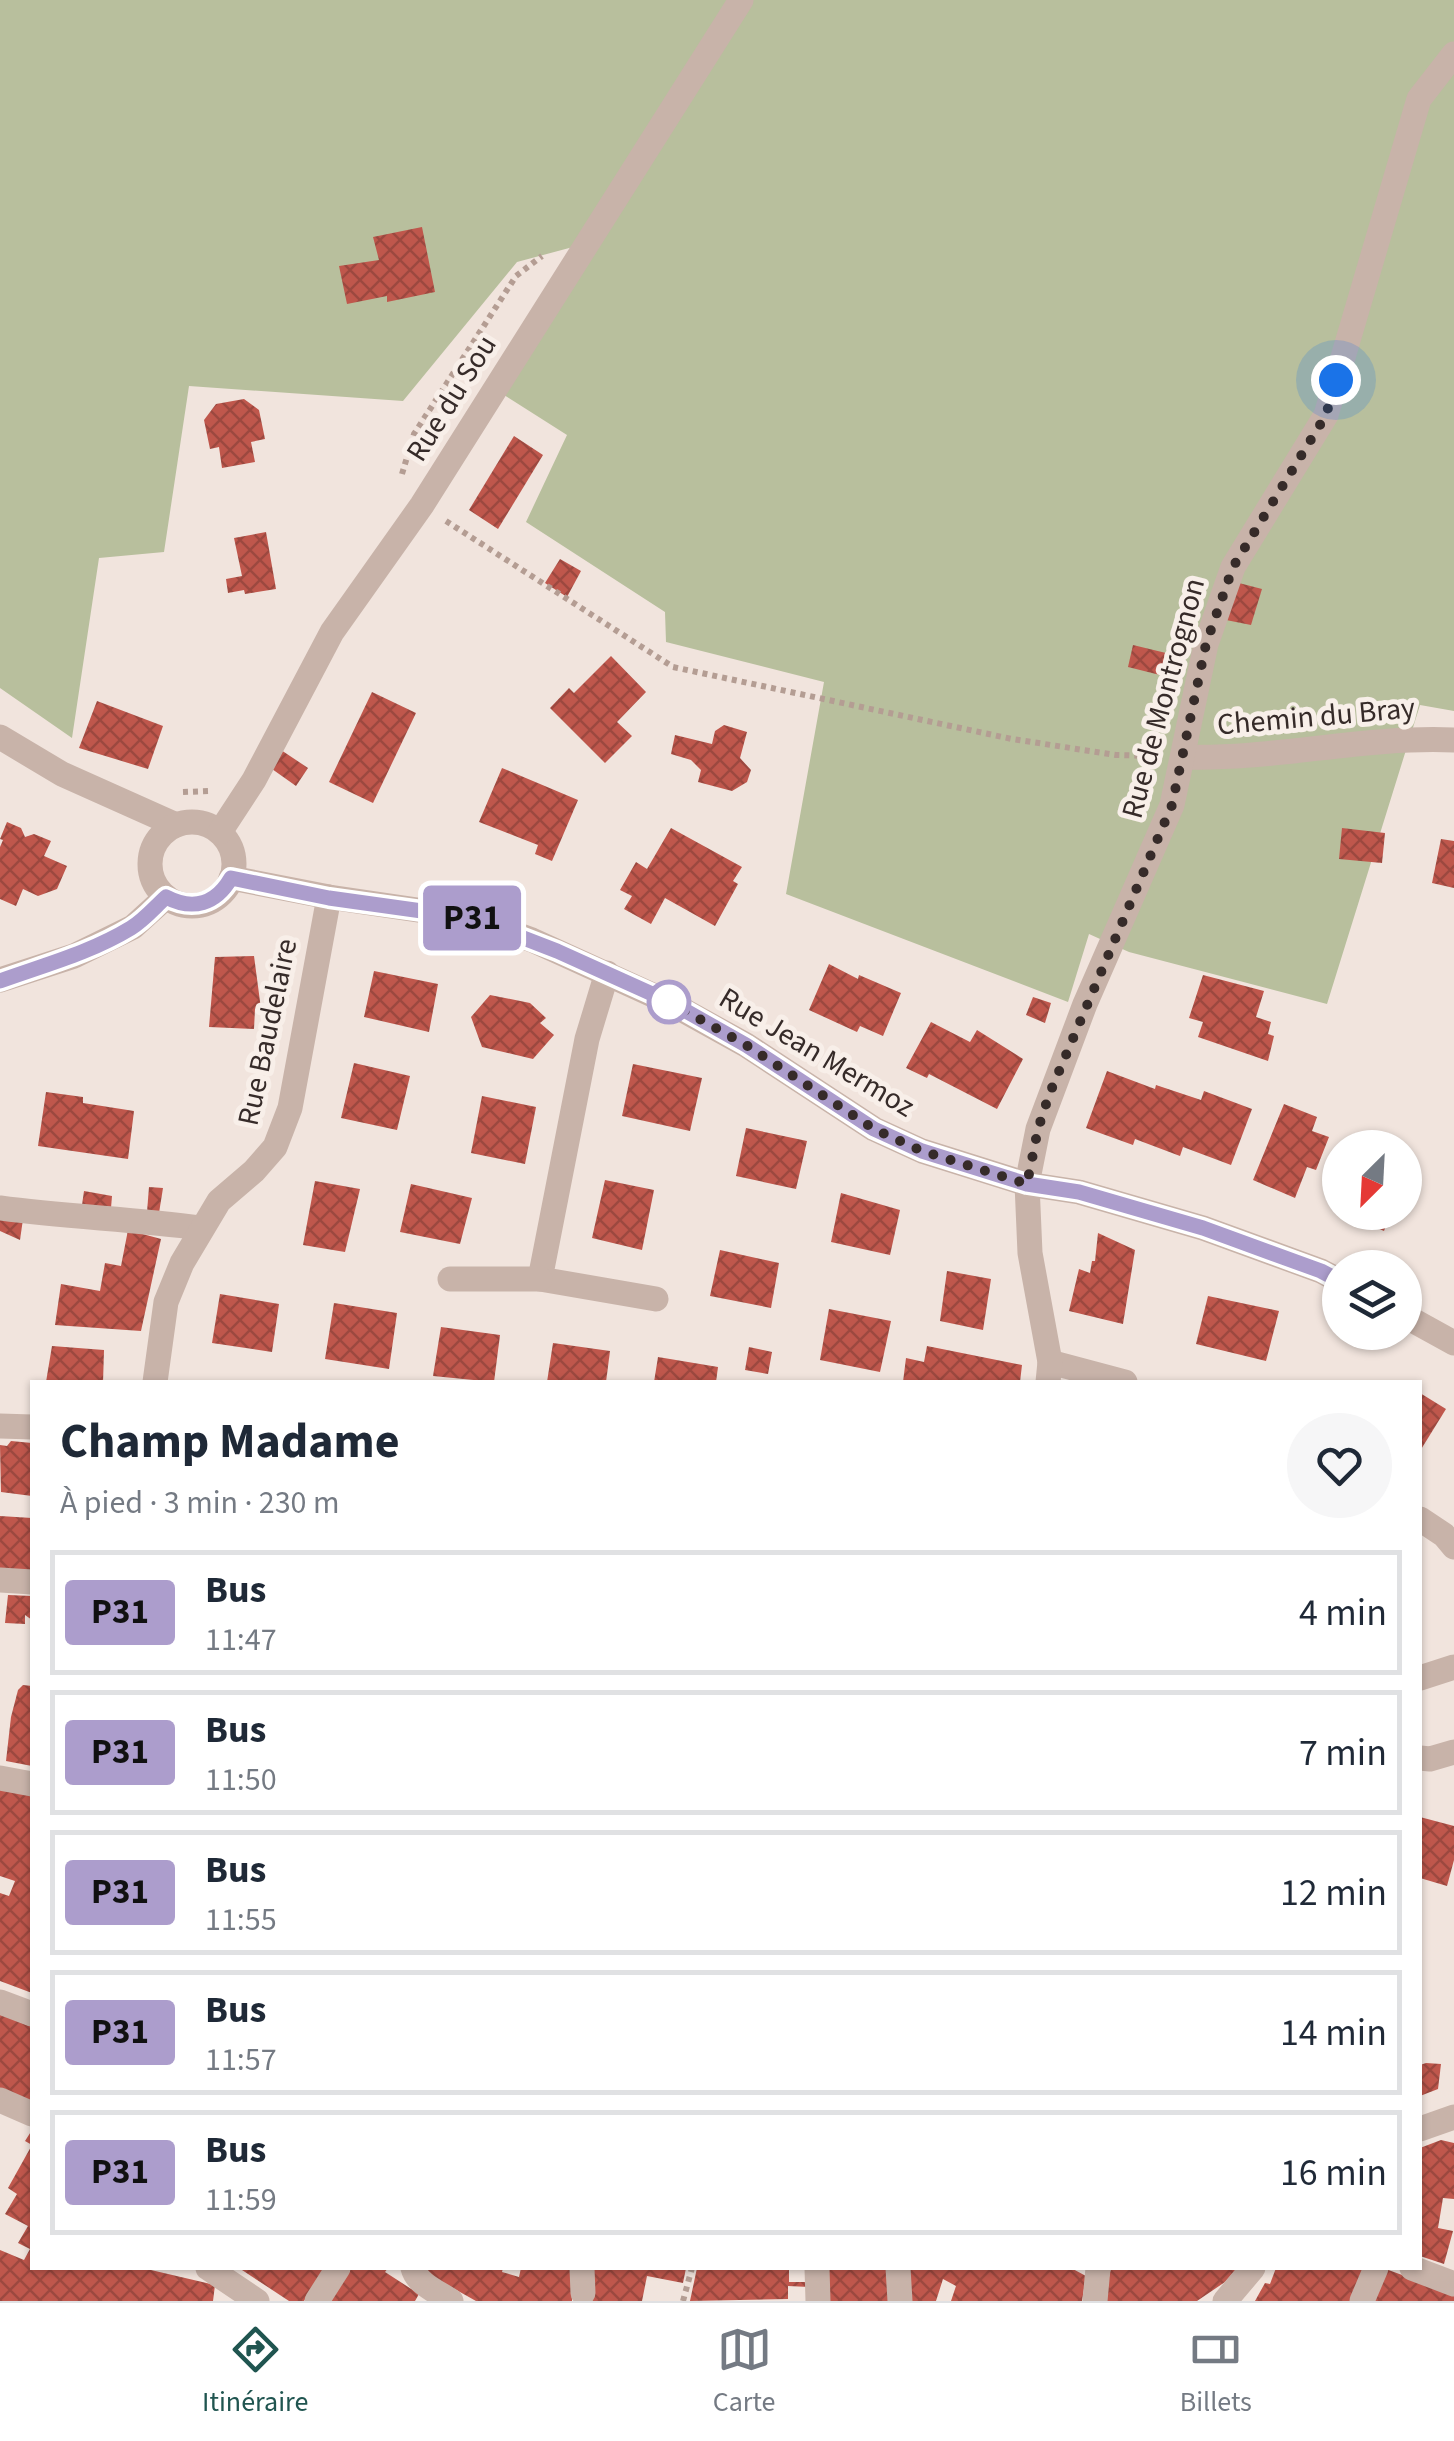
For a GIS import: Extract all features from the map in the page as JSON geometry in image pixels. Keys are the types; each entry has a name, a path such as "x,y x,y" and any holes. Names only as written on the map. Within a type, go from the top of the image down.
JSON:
{"street":[{"name":"Rue du Sou","path":"220,832 254,780 332,632 422,505 741,0"},
{"name":"Rue de Montrognon","path":"1049,1372 1030,1253 1027,1184 1038,1129 1172,805 1206,644 1233,567 1326,415 1419,100 1454,54"},
{"path":"0,737 62,774 176,824 199,822 220,832 232,854 231,878 216,898 204,904 178,903 166,897 149,865 156,841 176,824"},
{"name":"Chemin du Bray","path":"1183,757 1216,758 1402,737 1454,740"},
{"name":"Rue Jean Mermoz","path":"231,878 329,898 472,918 670,1002 746,1045 874,1129 922,1151 1027,1184 1079,1192 1203,1228 1322,1272"},
{"path":"0,980 104,942 133,927 166,897"},
{"name":"Rue Baudelaire","path":"156,1380 166,1302 200,1228 219,1201 275,1147 290,1108 329,898"},
{"path":"540,1280 587,1040 608,973"},
{"path":"0,1208 200,1228"},
{"path":"450,1279 540,1280 656,1298"},
{"path":"1422,1325 1454,1343"},
{"path":"1049,1372 1109,1380"},
{"path":"0,1426 30,1428"},
{"path":"1422,1520 1454,1547"},
{"path":"0,1580 30,1582"},
{"path":"1422,1677 1454,1667"},
{"path":"1422,1758 1454,1752"},
{"path":"0,1778 30,1784"},
{"path":"0,2002 30,2013"},
{"path":"0,2100 30,2113"},
{"path":"1422,2128 1454,2117"},
{"path":"211,2270 258,2301"},
{"path":"317,2301 337,2270"},
{"path":"414,2270 424,2283 451,2301"},
{"path":"816,2270 818,2301"},
{"path":"898,2270 900,2301"},
{"path":"1095,2301 1098,2270"},
{"path":"1224,2301 1250,2270"},
{"path":"1362,2301 1375,2270"},
{"path":"1417,2270 1454,2284"}],"path":[{"path":"422,505 673,668 1012,738 1116,755 1183,757"},
{"path":"683,2301 691,2270"}],"green space":[{"path":"0,0 1454,0 1454,711 1420,705 1327,1004 1129,952 1089,934 1068,1002 786,894 824,682 666,642 665,612 526,522 567,435 504,395 599,240 517,262 403,401 189,386 164,552 99,558 72,738 0,688"}],"building":[{"path":"422,227 435,292 387,302 387,296 347,304 339,266 379,260 373,237"},
{"path":"244,399 259,410 265,439 251,442 255,462 222,468 219,447 210,449 204,420 216,404"},
{"path":"514,436 543,455 498,529 469,510"},
{"path":"266,532 276,589 228,593 226,579 242,576 234,538"},
{"path":"560,559 581,571 567,597 545,583"},
{"path":"1239,583 1262,589 1251,625 1226,620"},
{"path":"1133,645 1166,653 1160,675 1128,667"},
{"path":"611,656 646,692 617,722 632,736 605,763 550,708 569,688 574,693"},
{"path":"372,692 416,713 373,803 329,782"},
{"path":"97,701 163,726 148,769 79,748"},
{"path":"724,725 747,732 740,758 751,770 747,782 732,791 698,782 701,770 691,760 671,754 675,735 712,744 715,731"},
{"path":"281,750 308,768 296,786 272,769"},
{"path":"502,768 578,800 552,861 535,854 538,845 479,822"},
{"path":"7,822 21,828 25,837 34,834 51,841 44,856 67,866 57,889 38,896 23,889 16,906 0,899 0,839"},
{"path":"671,828 742,867 733,881 738,884 715,926 665,898 651,924 624,909 632,896 620,890 636,862 647,869"},
{"path":"1342,828 1385,833 1382,863 1339,859"},
{"path":"1441,839 1454,841 1454,888 1432,883"},
{"path":"254,956 261,1009 255,1009 254,1029 209,1027 215,957"},
{"path":"829,964 858,979 859,975 901,993 883,1036 860,1026 857,1032 809,1010"},
{"path":"374,971 438,984 429,1032 364,1017"},
{"path":"1203,975 1264,991 1256,1017 1271,1022 1268,1034 1274,1036 1268,1061 1198,1037 1203,1022 1189,1018"},
{"path":"490,995 530,1003 546,1018 540,1023 554,1035 533,1059 482,1047 471,1017"},
{"path":"1033,997 1051,1003 1045,1023 1026,1015"},
{"path":"931,1022 970,1042 977,1030 1023,1059 997,1109 929,1074 927,1078 906,1068"},
{"path":"354,1063 410,1076 397,1130 341,1118"},
{"path":"633,1064 702,1078 690,1131 622,1116"},
{"path":"1107,1071 1155,1089 1156,1085 1201,1100 1204,1091 1252,1109 1231,1165 1183,1147 1180,1156 1135,1139 1133,1145 1086,1128"},
{"path":"46,1092 134,1111 128,1159 38,1146"},
{"path":"482,1096 536,1107 525,1164 471,1153"},
{"path":"1284,1104 1317,1117 1312,1131 1322,1135 1322,1155 1316,1170 1307,1167 1295,1198 1253,1180"},
{"path":"746,1128 807,1141 796,1189 736,1176"},
{"path":"605,1180 654,1190 642,1250 592,1238"},
{"path":"315,1181 360,1189 345,1252 303,1245"},
{"path":"411,1184 472,1198 460,1244 400,1232"},
{"path":"149,1187 163,1188 159,1213 147,1212"},
{"path":"84,1191 112,1196 111,1208 82,1205"},
{"path":"841,1193 900,1210 890,1255 831,1242"},
{"path":"0,1218 23,1219 20,1240 0,1231"},
{"path":"128,1230 161,1239 141,1331 55,1325 61,1284 100,1291 105,1263 121,1266"},
{"path":"1098,1233 1135,1250 1123,1324 1069,1311 1079,1269 1090,1273 1095,1261"},
{"path":"720,1250 779,1263 771,1308 710,1296"},
{"path":"947,1271 991,1279 983,1330 940,1321"},
{"path":"220,1294 279,1304 272,1352 212,1343"},
{"path":"1208,1296 1279,1311 1266,1361 1196,1344"},
{"path":"334,1303 397,1313 389,1369 325,1359"},
{"path":"829,1309 891,1321 880,1372 820,1360"},
{"path":"441,1327 500,1335 494,1380 433,1376"},
{"path":"553,1343 610,1351 606,1380 547,1380"},
{"path":"52,1346 104,1350 103,1380 46,1380"},
{"path":"927,1346 1022,1365 1020,1380 903,1380 906,1358 924,1362"},
{"path":"749,1347 772,1352 768,1374 745,1370"},
{"path":"658,1357 718,1367 716,1380 654,1380"},
{"path":"1422,1394 1446,1409 1422,1448"},
{"path":"11,1441 30,1443 30,1496 1,1492 0,1445 7,1446"},
{"path":"0,1516 30,1518 30,1572 0,1570"},
{"path":"8,1595 30,1596 30,1619 25,1615 25,1624 5,1623"},
{"path":"23,1685 30,1686 30,1766 6,1761 18,1690"},
{"path":"0,1787 30,1793 30,1992 0,1981 0,1893 9,1896 15,1881 0,1876"},
{"path":"1422,1818 1454,1826 1454,1860 1447,1886 1422,1879"},
{"path":"0,2014 30,2026 30,2100 0,2088"},
{"path":"1422,2064 1441,2064 1438,2089 1422,2095"},
{"path":"1441,2140 1454,2143 1454,2199 1443,2198 1438,2228 1453,2231 1444,2264 1422,2257 1422,2147"},
{"path":"30,2149 30,2249 18,2243 28,2226 5,2214 17,2194 8,2188"},
{"path":"30,2249 30,2270 151,2270 215,2285 213,2301 0,2301 0,2250 24,2260"},
{"path":"242,2270 323,2270 304,2301 289,2301"},
{"path":"344,2270 386,2270 419,2294 415,2301 328,2301"},
{"path":"425,2270 502,2270 519,2277 521,2270 573,2270 572,2301 476,2301"},
{"path":"584,2270 686,2270 683,2283 647,2276 642,2301 589,2301"},
{"path":"697,2270 789,2270 789,2282 809,2282 809,2287 788,2286 788,2299 690,2301"},
{"path":"826,2270 892,2270 891,2301 825,2301"},
{"path":"902,2270 1075,2270 1086,2276 1082,2301 951,2301 956,2286 943,2279 936,2301 903,2301"},
{"path":"1111,2270 1235,2270 1197,2301 1104,2301"},
{"path":"1275,2270 1364,2270 1356,2301 1255,2301 1265,2283 1270,2284"},
{"path":"1382,2270 1454,2294 1454,2301 1371,2301"}],"bus line":[{"name":"P31","path":"0,981 104,942 133,927 166,897 191,906 204,904 225,890 231,878 329,898 472,918 532,940 670,1002 746,1045 874,1129 922,1151 978,1171 1079,1192 1203,1228 1322,1272"}],"route":[{"path":"669,1002 746,1045 874,1129 922,1151 1027,1184 1049,1095 1172,805 1206,644 1233,567 1326,415 1336,380"}]}
